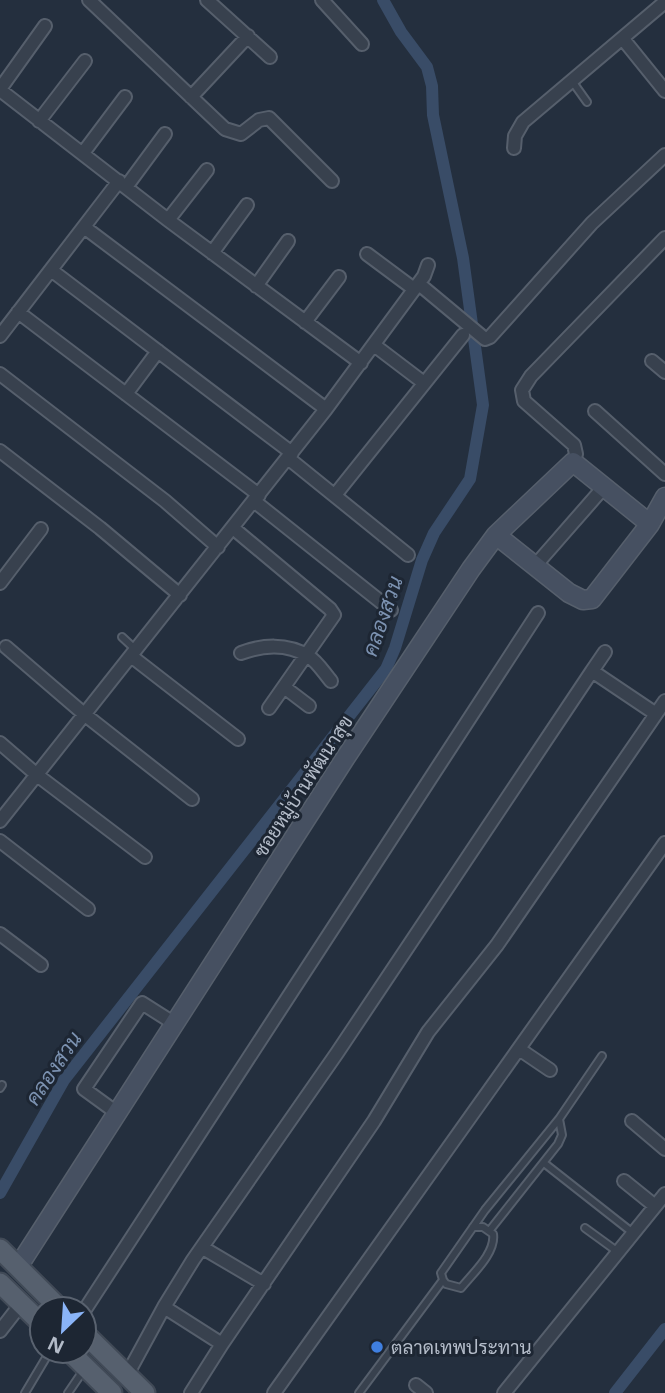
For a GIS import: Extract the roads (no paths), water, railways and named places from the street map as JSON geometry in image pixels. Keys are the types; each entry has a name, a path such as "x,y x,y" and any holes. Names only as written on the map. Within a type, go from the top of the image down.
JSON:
{"main road":[{"path":"0,1249 46,1295"},
{"path":"0,1283 28,1311"},
{"path":"98,1347 145,1393"},
{"path":"86,1367 112,1393"}],"street":[{"path":"89,0 226,129 236,134 245,131 259,120 270,118 332,181"},
{"path":"207,0 271,57"},
{"path":"323,0 362,44"},
{"path":"514,148 517,129 665,2"},
{"path":"45,26 0,90 360,363"},
{"path":"191,97 248,36"},
{"path":"623,39 665,90"},
{"path":"39,121 85,61"},
{"path":"83,153 125,97"},
{"path":"0,336 84,227 165,134"},
{"path":"367,254 417,286 485,339 492,335 592,223 665,155"},
{"path":"168,220 207,170"},
{"path":"212,253 247,205"},
{"path":"84,227 326,409"},
{"path":"650,524 573,462 576,454 574,445 524,401 522,390 531,376 665,238"},
{"path":"256,286 288,241"},
{"path":"0,821 326,409 417,286 428,265"},
{"path":"51,270 290,455 408,555"},
{"path":"305,322 339,277"},
{"path":"18,312 126,394 391,610"},
{"path":"335,495 463,335"},
{"path":"374,345 424,383"},
{"path":"126,394 158,351"},
{"path":"652,361 665,372"},
{"path":"0,374 165,501 218,547"},
{"path":"595,411 665,474"},
{"path":"0,451 100,528 180,595"},
{"name":"ซอยหมู่บ้านพัฒนาสุข","path":"18,1267 344,760 471,569 496,535 573,462"},
{"path":"534,567 604,487"},
{"path":"496,535 574,596 583,600 592,599 650,524 665,497"},
{"path":"233,528 334,612 334,617 269,708"},
{"path":"0,583 41,529"},
{"path":"94,1295 538,613"},
{"path":"241,653 270,645 307,655 331,681"},
{"path":"6,647 84,714 192,799"},
{"path":"127,1375 164,1307 203,1248 606,652"},
{"path":"133,653 239,739"},
{"path":"592,671 656,714"},
{"path":"284,687 309,706"},
{"path":"191,1393 374,1121 428,1032 497,945 665,701"},
{"path":"0,743 37,775 145,856"},
{"path":"0,841 88,909"},
{"path":"274,1393 665,843"},
{"path":"0,934 41,965"},
{"path":"117,1113 84,1089 142,1003 175,1024"},
{"path":"519,1049 550,1070"},
{"path":"632,1121 665,1149"},
{"path":"624,1181 655,1206"},
{"path":"504,1393 665,1194"},
{"path":"203,1248 264,1284"},
{"path":"0,1331 21,1304"},
{"path":"164,1307 222,1344"}],"lane":[{"path":"572,81 587,102"},
{"path":"121,637 133,653"},
{"path":"473,1227 490,1230 494,1241 489,1252 461,1288 446,1284 441,1273 473,1227 559,1119 603,1056"},
{"path":"490,1230 560,1139 559,1119"},
{"path":"544,1163 633,1233"},
{"path":"585,1228 618,1252"},
{"path":"359,1393 443,1280"},
{"path":"25,1393 42,1365"},
{"path":"68,1393 86,1367"}],"waterway":[{"name":"คลองสวน","path":"0,1193 64,1080 386,669 422,560 434,533 470,479 483,405 463,258 433,115 432,86 427,67 401,32 383,0"},
{"path":"615,1393 665,1329"}],"place":[{"name":"ตลาดเทพประทาน","path":"377,1347"}]}
